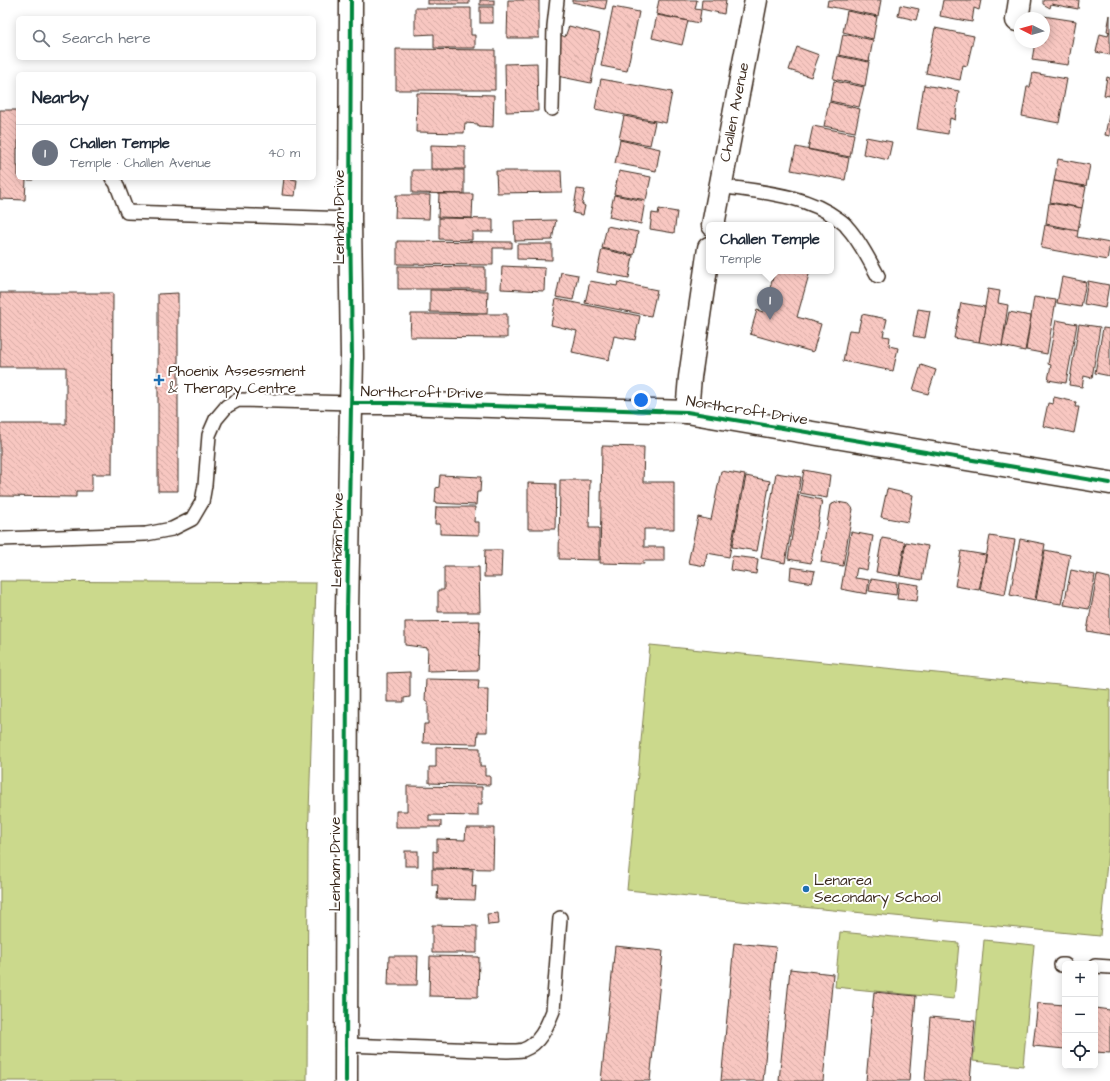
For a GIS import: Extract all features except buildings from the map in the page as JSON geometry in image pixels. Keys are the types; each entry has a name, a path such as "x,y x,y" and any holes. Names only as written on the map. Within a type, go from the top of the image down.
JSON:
{"street":[{"name":"Lenham Drive","path":"346,1081 347,611 352,403 350,219 351,0"},
{"name":"Challen Avenue","path":"714,222 756,0"},
{"path":"687,412 690,377 706,268"},
{"name":"Northcroft Drive","path":"352,403 687,412 1110,483"}],"lane":[{"path":"552,109 554,26 557,0"},
{"path":"113,180 127,212 350,219"},
{"path":"720,186 783,196 806,202 828,212 846,226 860,244 878,276"},
{"path":"0,539 146,534 172,529 192,519 202,502 205,485 209,435 216,419 227,406 238,400 352,403"},
{"path":"346,1045 507,1051 525,1049 542,1036 553,1011 560,918"},
{"path":"1098,966 1110,967"}],"green space":[{"path":"0,581 316,583 308,846 307,1081 0,1081"},
{"path":"650,645 1110,690 1110,831 1100,936 627,890"},
{"path":"840,932 959,943 954,999 835,987"},
{"path":"984,940 1034,945 1023,1066 973,1061"}],"cycle path":[{"path":"346,1081 347,611 352,357 350,219 351,0"},
{"path":"352,403 397,403 687,412 1110,483"}],"place":[{"name":"Challen Temple","path":"770,320"},
{"name":"Phoenix Assessment & Therapy Centre","path":"159,380"},
{"name":"Lenarea Secondary School","path":"806,889"}]}
